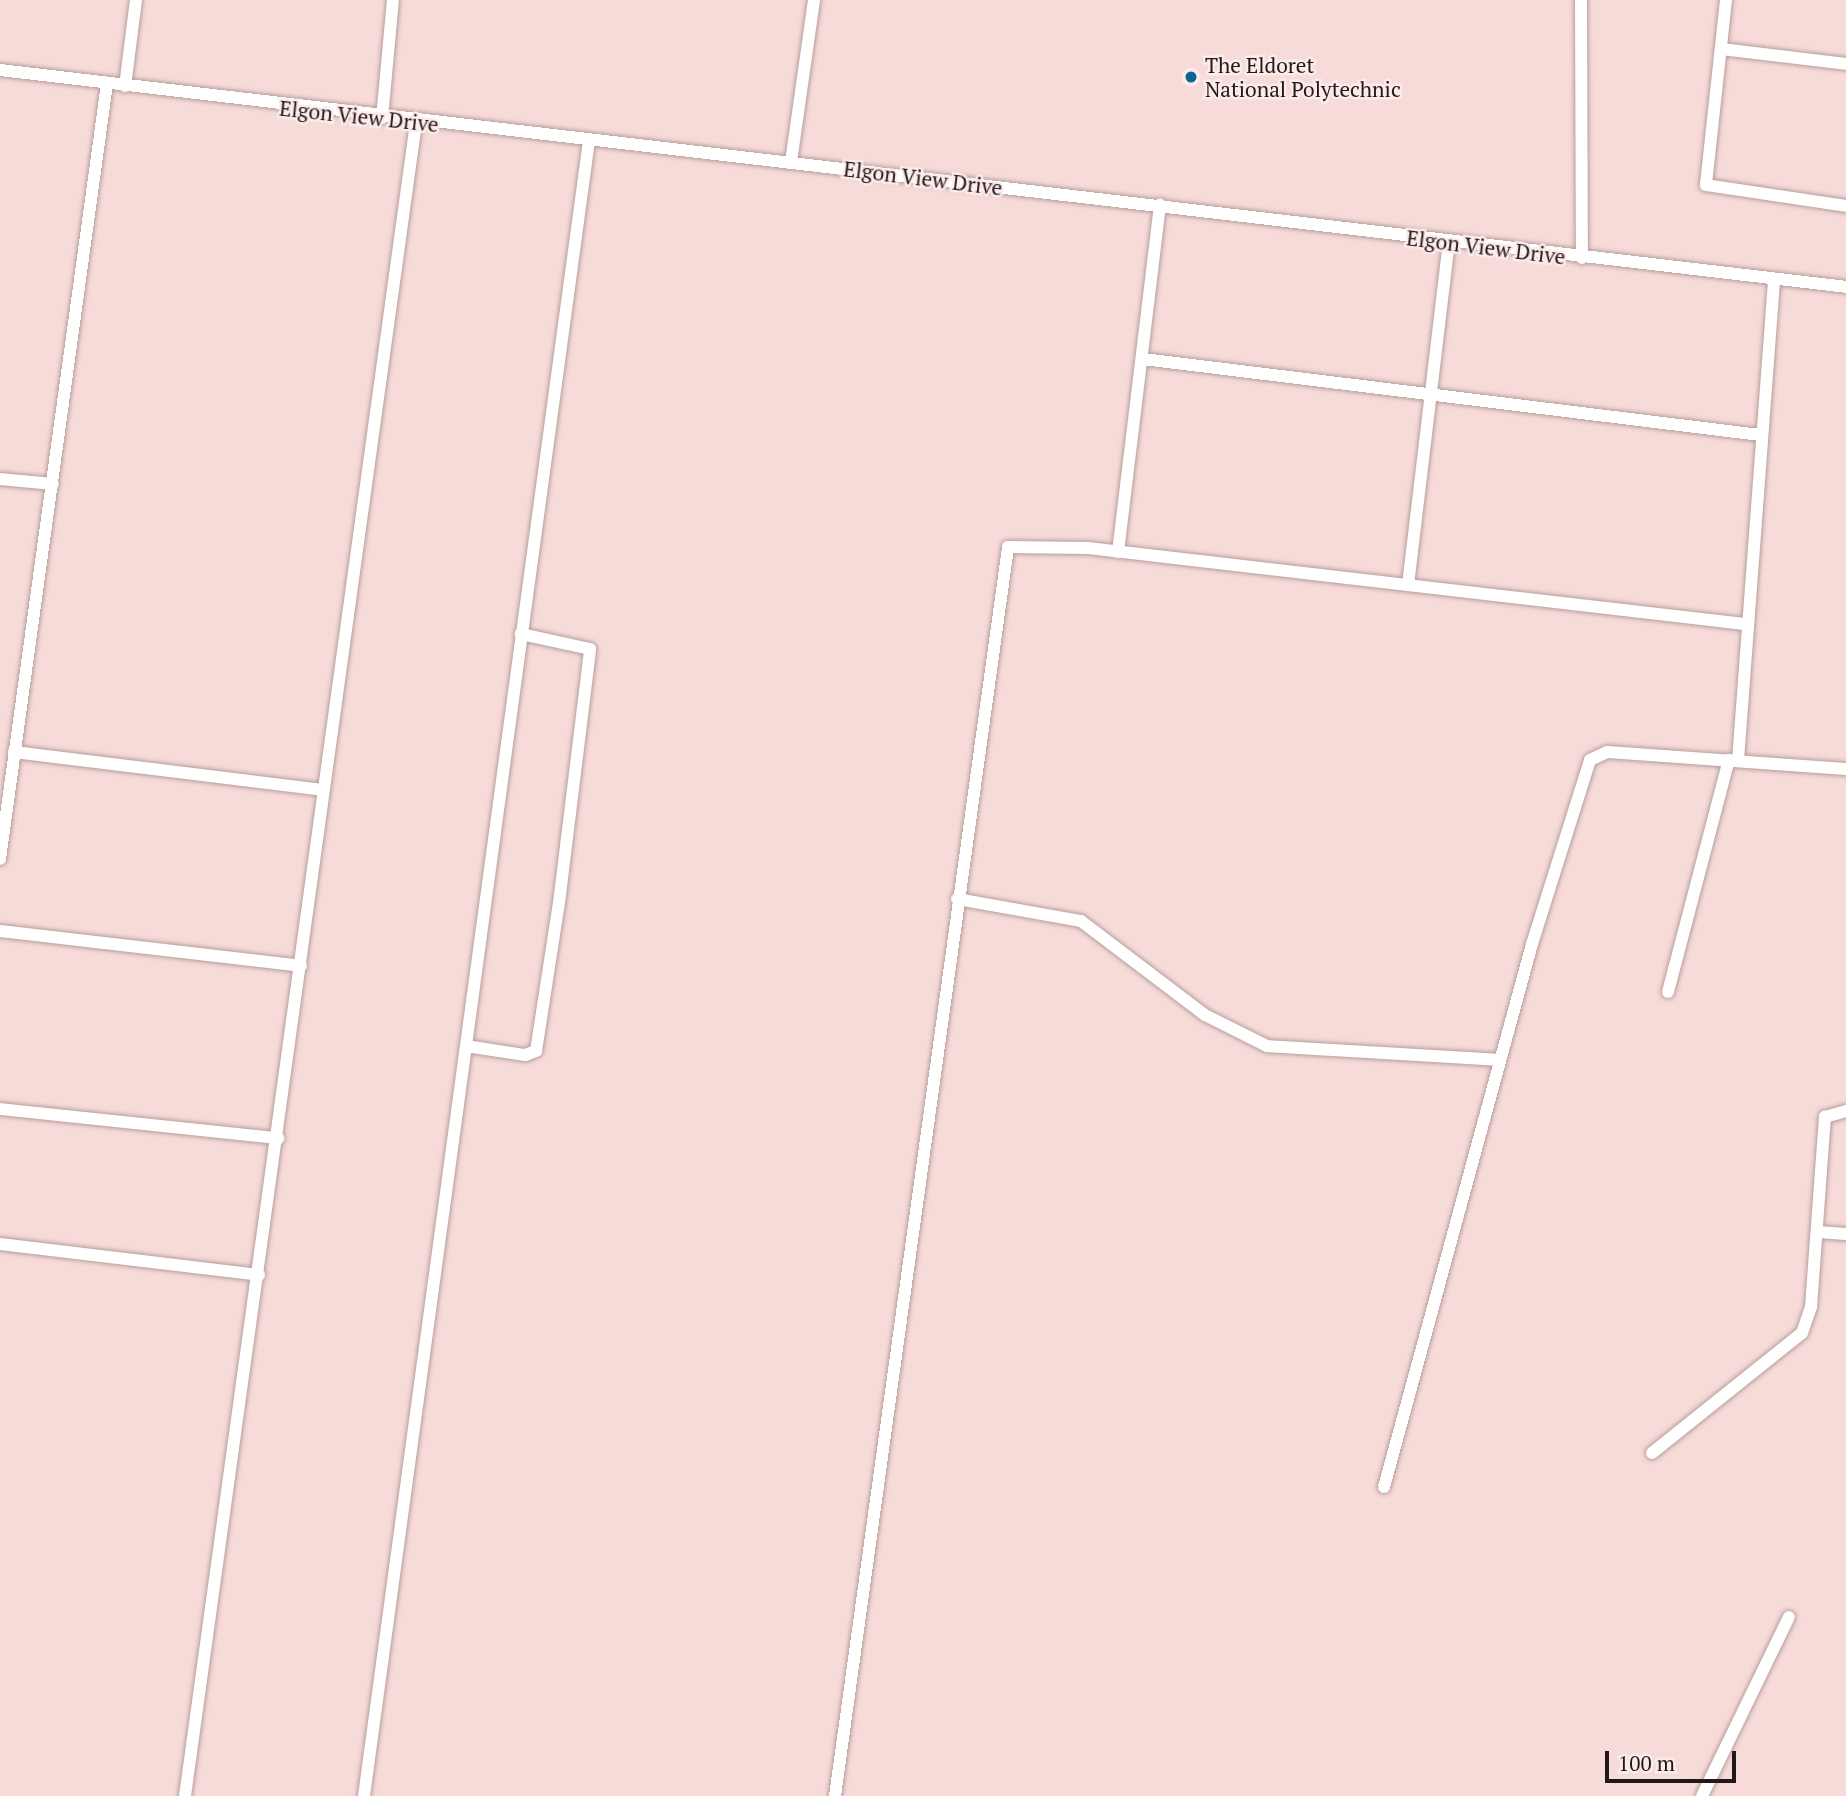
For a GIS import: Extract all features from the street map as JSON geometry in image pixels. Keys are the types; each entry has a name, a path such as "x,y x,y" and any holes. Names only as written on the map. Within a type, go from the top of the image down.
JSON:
{"street":[{"path":"125,86 136,0"},
{"path":"382,118 393,0"},
{"path":"791,162 814,0"},
{"path":"1581,0 1582,258"},
{"path":"1727,0 1706,185 1846,206"},
{"path":"1721,49 1846,64"},
{"name":"Elgon View Drive","path":"0,70 416,122 791,162 1774,281 1846,287"},
{"path":"0,859 107,84"},
{"path":"185,1796 278,1138 323,790 416,122"},
{"path":"364,1796 589,141"},
{"path":"1118,552 1160,205"},
{"path":"1408,585 1449,242"},
{"path":"1668,992 1734,760 1774,281"},
{"path":"1143,359 1760,435"},
{"path":"0,479 53,484"},
{"path":"835,1796 957,899 1008,547 1023,542 1745,624"},
{"path":"466,1046 525,1055 536,1051 559,903 590,649 521,634"},
{"path":"14,752 323,790"},
{"path":"1384,1487 1500,1060 1590,760 1607,752 1846,769"},
{"path":"957,899 1081,921 1205,1015 1267,1046 1500,1060"},
{"path":"0,931 301,965"},
{"path":"0,1109 278,1138"},
{"path":"1652,1453 1802,1333 1817,1232 1825,1117 1846,1111"},
{"path":"1817,1232 1846,1234"},
{"path":"0,1244 259,1275"},
{"path":"1702,1796 1789,1617"}],"place":[{"name":"The Eldoret National Polytechnic","path":"1191,77"}]}
